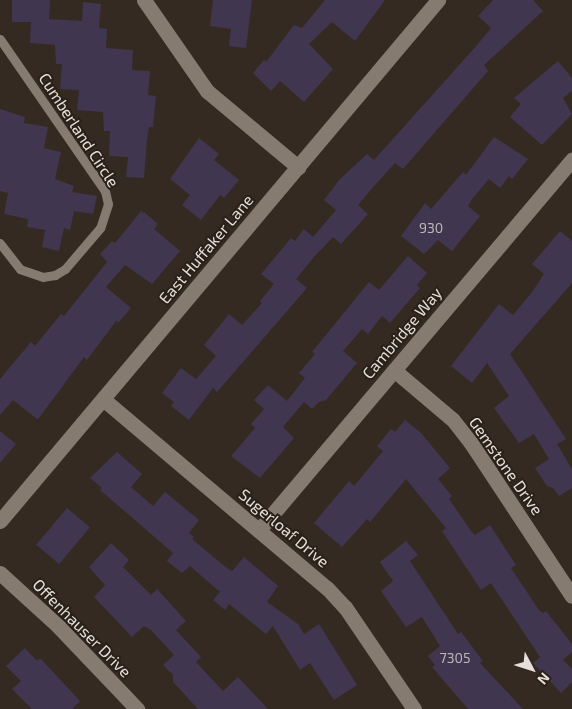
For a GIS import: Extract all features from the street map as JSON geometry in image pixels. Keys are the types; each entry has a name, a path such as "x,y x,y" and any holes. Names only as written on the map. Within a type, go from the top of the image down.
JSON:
{"street":[{"path":"144,0 207,91 298,167"},
{"name":"East Huffaker Lane","path":"0,521 438,0"},
{"name":"Cambridge Way","path":"259,530 572,159"},
{"name":"Gemstone Drive","path":"394,370 453,420 471,443 572,596"},
{"name":"Sugerloaf Drive","path":"103,399 327,588 345,607 414,709"},
{"name":"Offenhauser Drive","path":"0,573 58,626 138,709"}],"lane":[{"name":"Cumberland Circle","path":"0,39 105,191 108,204 100,228 66,269 55,275 43,277 20,269 0,243"}],"building":[{"path":"12,0 50,0 49,19 82,21 83,2 101,4 99,28 107,29 106,48 133,50 132,70 150,71 148,95 156,96 153,127 149,127 147,139 144,178 126,177 128,157 109,156 110,131 104,131 103,112 77,110 79,90 60,89 62,64 56,64 55,45 30,43 31,22 12,22"},
{"path":"213,0 252,0 246,48 229,46 231,29 210,26"},
{"path":"325,0 385,0 355,41 332,22 309,44 333,69 304,102 280,81 271,91 253,73 264,60 266,62 294,25 302,28"},
{"path":"493,0 533,0 543,11 484,65 488,71 403,169 395,163 376,184 358,205 368,214 341,244 333,237 314,257 296,279 307,288 217,392 213,388 189,420 171,406 174,402 162,393 181,368 196,379 216,356 204,345 229,314 242,325 262,303 260,301 274,284 261,274 291,238 295,241 304,229 313,237 336,210 324,200 339,180 367,154 374,160 478,44 491,28 478,16"},
{"path":"558,61 572,78 572,91 563,98 572,114 542,145 510,117 521,104 514,98"},
{"path":"0,109 25,117 24,123 48,127 44,148 61,152 55,179 74,186 72,192 97,196 93,214 74,211 70,230 64,228 59,251 42,247 45,230 27,227 28,219 4,214 8,193 0,191"},
{"path":"494,137 528,159 512,179 509,176 500,188 489,179 472,199 468,206 480,216 452,251 438,240 424,254 401,236 425,203 431,209 463,172 466,175"},
{"path":"199,138 219,154 214,160 239,180 224,198 220,195 201,220 182,205 190,195 170,179"},
{"path":"142,210 142,214 144,212 158,224 154,229 180,251 152,284 125,265 106,287 131,308 119,322 116,321 87,360 84,357 39,418 37,419 13,400 0,415 0,379 31,342 35,346 61,314 64,316 107,262 100,254 112,241 115,243"},
{"path":"560,231 572,241 572,283 510,354 566,439 557,444 572,469 572,488 559,496 553,488 547,486 535,468 549,459 534,434 519,443 494,408 509,396 487,363 472,383 451,366 499,304 513,315 532,292 544,274 532,264"},
{"path":"408,256 427,273 417,285 420,288 390,323 382,316 368,334 362,329 343,351 357,363 326,400 319,402 312,409 304,402 283,427 294,438 260,478 231,456 255,428 251,424 264,409 254,400 268,385 287,401 305,378 299,373 315,354 312,352 369,282 379,290"},
{"path":"405,420 421,433 450,468 438,479 452,496 449,499 471,531 475,535 490,525 516,565 511,568 539,610 543,613 546,611 572,644 572,652 563,660 572,669 572,682 561,693 533,663 540,657 491,583 481,590 442,531 446,528 406,479 370,522 367,519 342,547 314,523 349,481 354,486 383,451 377,446 391,429 395,432"},
{"path":"0,431 16,444 0,463"},
{"path":"117,452 142,474 131,487 153,506 165,492 199,520 189,533 194,537 192,539 232,571 244,557 278,586 267,602 298,624 304,634 319,624 357,685 334,700 310,663 300,670 273,626 266,634 229,604 225,610 213,600 220,592 190,566 182,573 167,561 173,553 100,490 102,488 90,478"},
{"path":"67,508 90,527 59,564 36,545"},
{"path":"406,541 418,555 410,561 458,634 461,632 483,661 480,663 523,709 468,709 432,667 435,665 428,656 440,646 422,617 406,627 381,591 393,581 380,562"},
{"path":"111,543 129,560 123,567 151,595 157,589 186,621 176,630 201,657 196,662 223,691 238,677 268,709 198,709 173,682 173,675 163,665 174,655 151,630 144,626 132,637 94,597 105,585 89,567"},
{"path":"25,648 36,660 41,659 80,701 72,709 32,709 12,689 21,681 6,666"}]}
